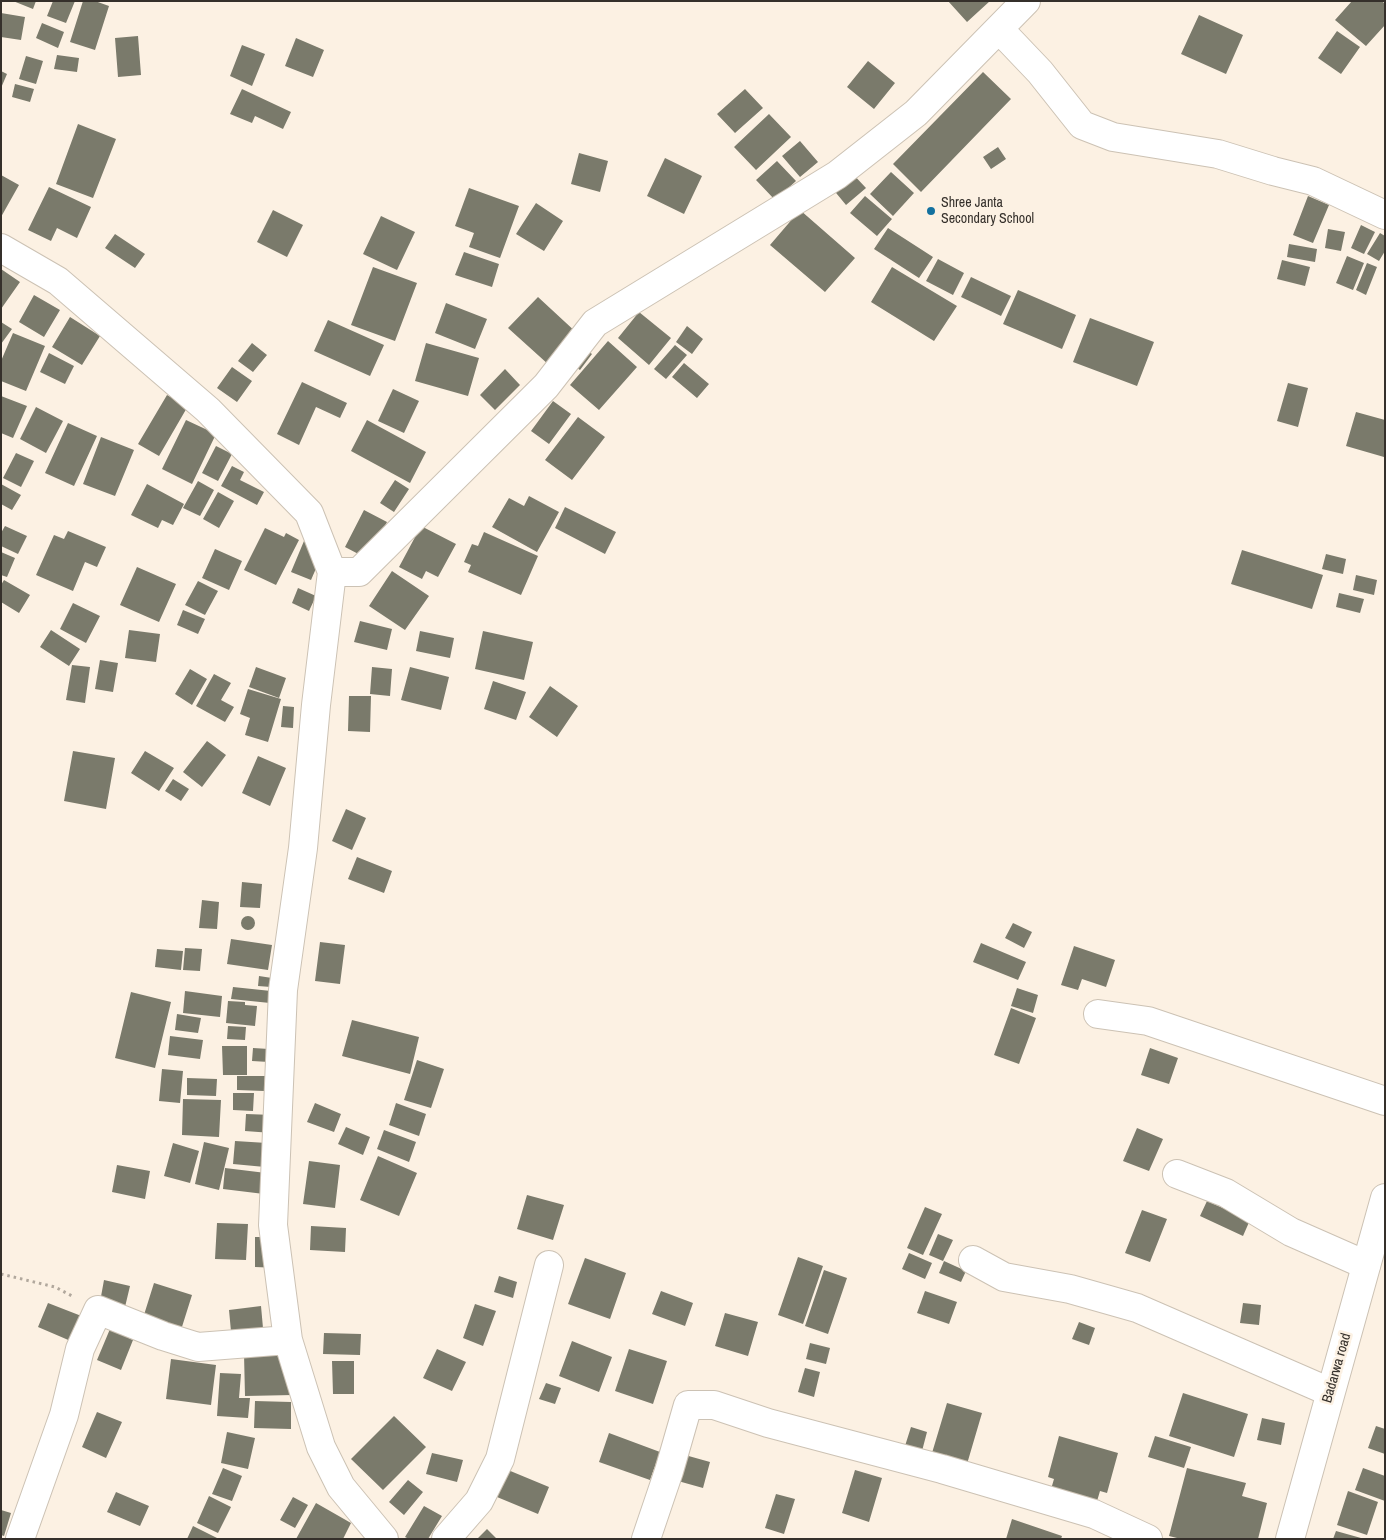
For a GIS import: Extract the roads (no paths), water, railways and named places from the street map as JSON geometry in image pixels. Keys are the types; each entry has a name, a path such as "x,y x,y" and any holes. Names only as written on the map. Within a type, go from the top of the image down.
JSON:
{"street":[{"path":"332,572 359,572 546,386 596,323 837,175 916,113 1026,1"},
{"path":"999,29 1040,72 1082,125 1113,137 1218,154 1313,181 1385,215"},
{"path":"1,248 58,281 208,410 309,513 332,572 316,705 303,848 283,990 273,1225 288,1340 321,1447 341,1487 384,1539"},
{"path":"1098,1014 1148,1021 1385,1101"},
{"path":"1177,1174 1226,1193 1291,1232 1366,1265"},
{"name":"Badarwa road","path":"1290,1539 1385,1198"},
{"path":"973,1260 1004,1277 1070,1289 1137,1308 1330,1392"},
{"path":"446,1539 479,1501 500,1459 548,1265"},
{"path":"20,1539 64,1415 80,1348 98,1310 162,1336 198,1347 288,1340"},
{"path":"646,1539 669,1471 688,1405 714,1405 1094,1514 1148,1539"}],"place":[{"name":"Shree Janta Secondary School","path":"931,211"}]}
